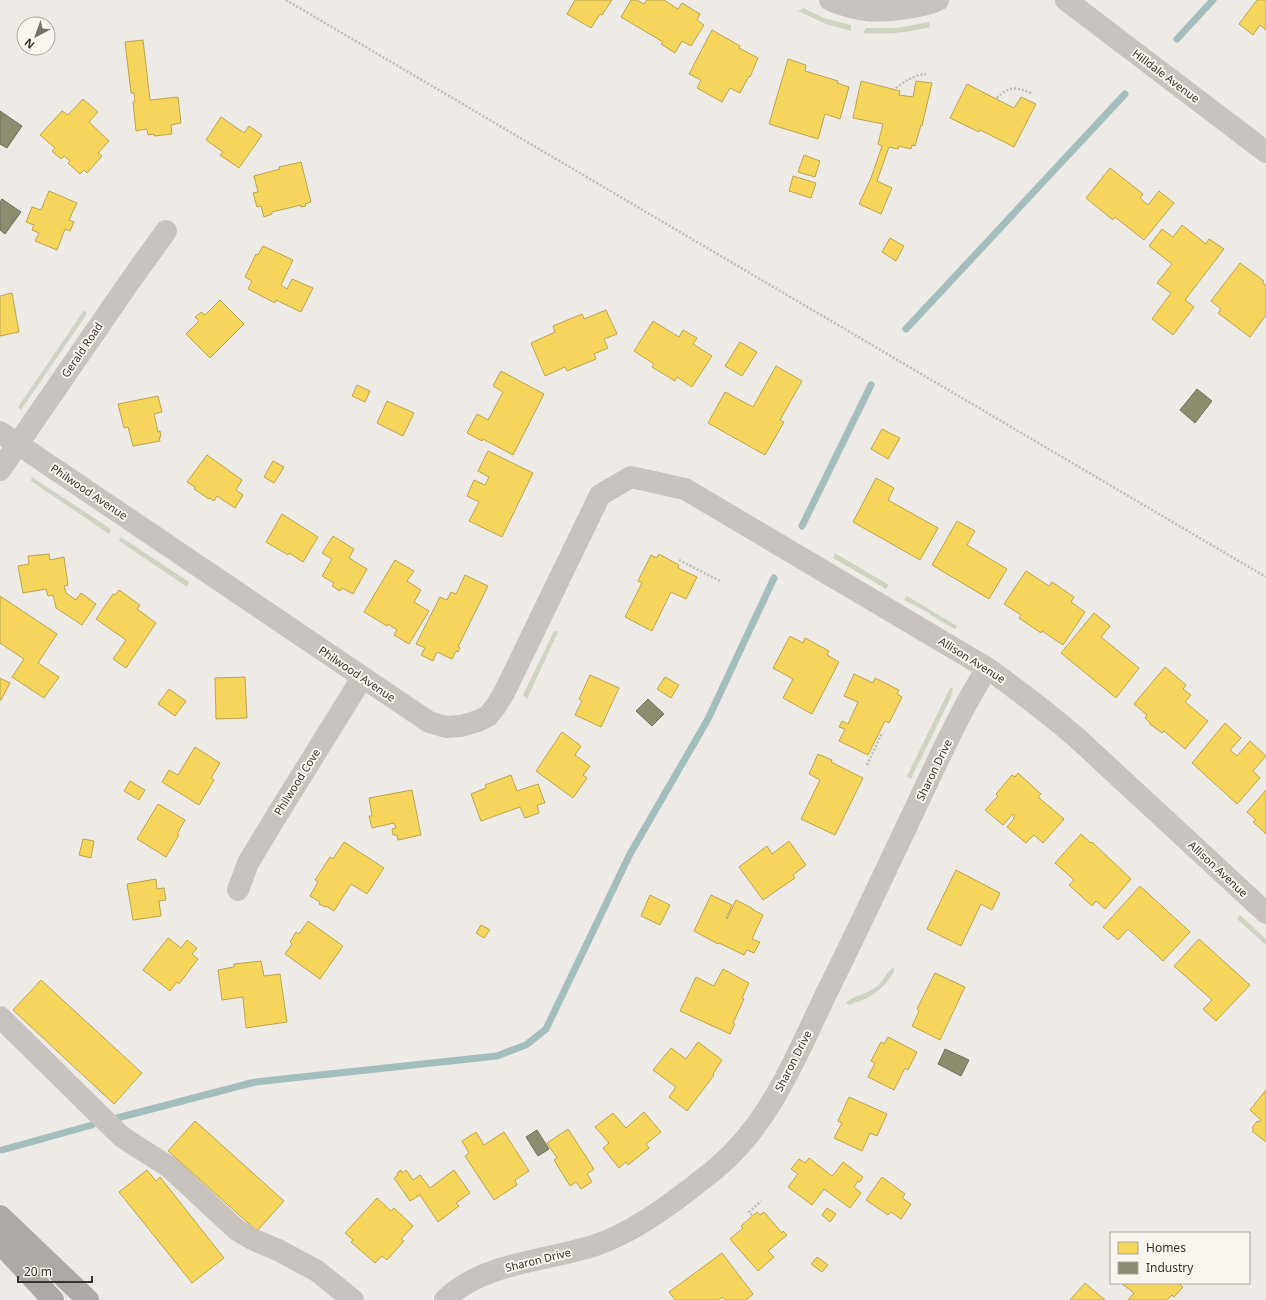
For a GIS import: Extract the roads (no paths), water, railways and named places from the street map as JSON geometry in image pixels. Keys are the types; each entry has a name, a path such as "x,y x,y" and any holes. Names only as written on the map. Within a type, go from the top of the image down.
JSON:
{"highway":[{"path":"0,1216 88,1300"},
{"path":"0,1243 53,1300"}],"street":[{"path":"830,0 860,10 877,10 896,9 932,3 938,0"},
{"name":"Hilldale Avenue","path":"1066,0 1266,152"},
{"name":"Gerald Road","path":"0,470 9,438 128,284 166,231"},
{"name":"Philwood Avenue","path":"9,438 207,571 362,678 429,722 446,727 461,726 478,721 488,716 496,706 600,495 631,477"},
{"name":"Allison Avenue","path":"631,477 684,489 987,668 1048,713 1077,738 1266,913"},
{"name":"Sharon Drive","path":"445,1300 463,1284 476,1278 514,1266 569,1253 598,1244 629,1230 663,1210 721,1164 740,1145 762,1117 780,1088 963,710 987,668"},
{"name":"Philwood Cove","path":"238,890 248,863 276,815 362,678"},
{"path":"0,1016 122,1137 169,1167 237,1230 317,1271 353,1300"}],"waterway":[{"path":"1177,39 1213,0"},
{"path":"906,329 1125,94"},
{"path":"802,526 871,385"},
{"path":"117,1118 255,1082 497,1056 526,1045 546,1029 630,854 708,719 774,578"},
{"path":"2,1150 92,1125"}]}
